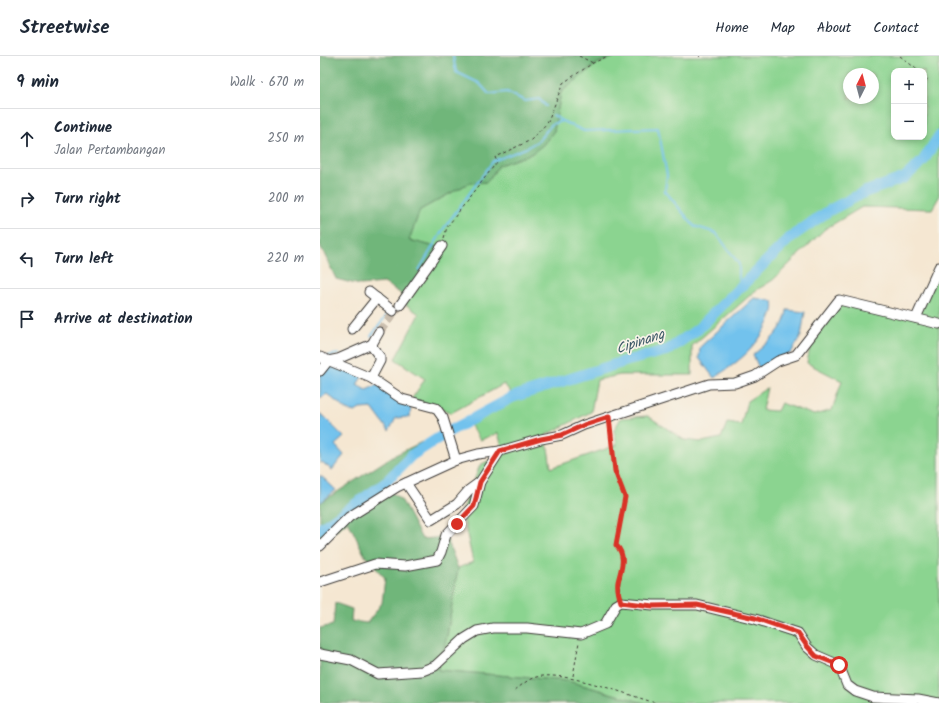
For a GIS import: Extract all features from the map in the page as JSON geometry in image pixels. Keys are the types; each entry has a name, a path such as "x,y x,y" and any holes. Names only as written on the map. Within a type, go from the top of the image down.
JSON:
{"street":[{"path":"369,292 394,308 442,246"},
{"path":"916,318 939,267"},
{"path":"352,329 377,298"},
{"path":"320,546 349,517 406,483 456,460 478,454 500,451 541,439 562,435 584,425 709,384 735,383 755,376 778,362 796,356 839,300 939,324"},
{"path":"323,358 338,359 372,344 379,332"},
{"path":"370,378 380,361 380,357 372,348 372,344"},
{"path":"320,371 323,358"},
{"path":"323,358 370,378 402,399 436,408 443,418 445,429 456,460"},
{"path":"320,582 375,564 405,566 437,560 446,535 474,506 480,482 500,451"},
{"path":"406,483 431,520 457,504 469,490 480,482"},
{"path":"320,654 351,660 378,674 422,671 435,666 464,639 477,632 488,629 527,628 581,634 605,624 616,605 621,602 653,606 697,605 755,618 798,633 816,656 839,665 847,685 855,691 873,697 918,699 938,703"}],"path":[{"path":"579,56 594,63"},
{"path":"442,246 447,227 497,162 495,157 531,140 540,132 551,116 563,83 594,63 608,56"},
{"path":"900,56 915,68"},
{"path":"609,417 615,471 625,497 616,545 622,551 622,567 618,584 621,602"},
{"path":"572,677 581,634"},
{"path":"515,690 533,678 550,675 572,677 656,703"}],"green space":[{"path":"320,56 617,56 598,63 561,92 554,131 543,145 531,154 499,165 487,182 469,183 420,210 409,240 440,248 405,304 400,293 384,283 360,285 336,279 320,245"},
{"path":"617,56 939,56 939,197 932,209 862,207 825,229 773,280 755,291 692,346 692,375 620,375 597,380 591,412 546,435 551,468 617,445 614,430 621,418 648,416 684,440 702,442 721,438 727,423 741,425 747,401 767,388 762,410 777,411 781,403 814,415 832,410 842,381 807,363 813,330 839,298 917,318 939,271 939,703 644,703 568,681 437,670 447,636 458,568 473,562 462,512 480,465 504,453 498,433 480,440 466,418 512,394 504,384 451,413 436,406 411,400 425,379 395,359 419,314 405,304 440,248 409,240 420,210 469,183 487,182 499,165 531,154 554,131 561,92 598,63"},
{"path":"422,442 426,450 411,461 385,487 402,501 422,539 446,537 458,568 447,636 438,670 568,681 644,703 320,703 320,628 333,625 335,603 352,609 351,621 367,623 382,603 385,578 365,556 348,521 320,543 320,503 393,456"}],"water":[{"path":"754,298 773,301 774,304 772,314 764,332 746,354 714,378 699,358 700,347"},
{"path":"787,310 805,312 801,336 791,353 759,368 753,355 779,330 786,317"},
{"path":"324,364 363,375 357,385 366,390 377,385 411,406 410,417 396,418 389,431 372,408 360,409 355,412 347,410 327,394 320,398 320,370"},
{"path":"320,413 344,437 335,445 344,455 332,470 322,462 320,464"},
{"path":"320,475 336,490 320,503"}],"waterway":[{"path":"453,56 456,72 479,83 489,94 507,92 525,101 539,99 546,106"},
{"path":"553,115 562,121"},
{"path":"419,270 444,228 493,161 526,148 538,141 552,124 562,121 584,131 658,128 667,175 665,191 694,226 716,233 739,264 739,279 744,285"},
{"name":"Cipinang","path":"320,529 384,484 412,455 448,432 513,397 626,361 668,350 698,329 791,237 830,210 865,192 904,178 923,161 939,136"},
{"path":"371,336 390,311"},
{"path":"327,356 339,354"}],"tunnel":[{"path":"379,332 399,306"}],"route":[{"path":"457,524 474,506 480,482 500,451 541,439 562,435 584,425 609,417 615,471 625,497 616,545 622,551 622,567 618,584 621,602 653,606 697,605 755,618 798,633 816,656 839,665"}]}
